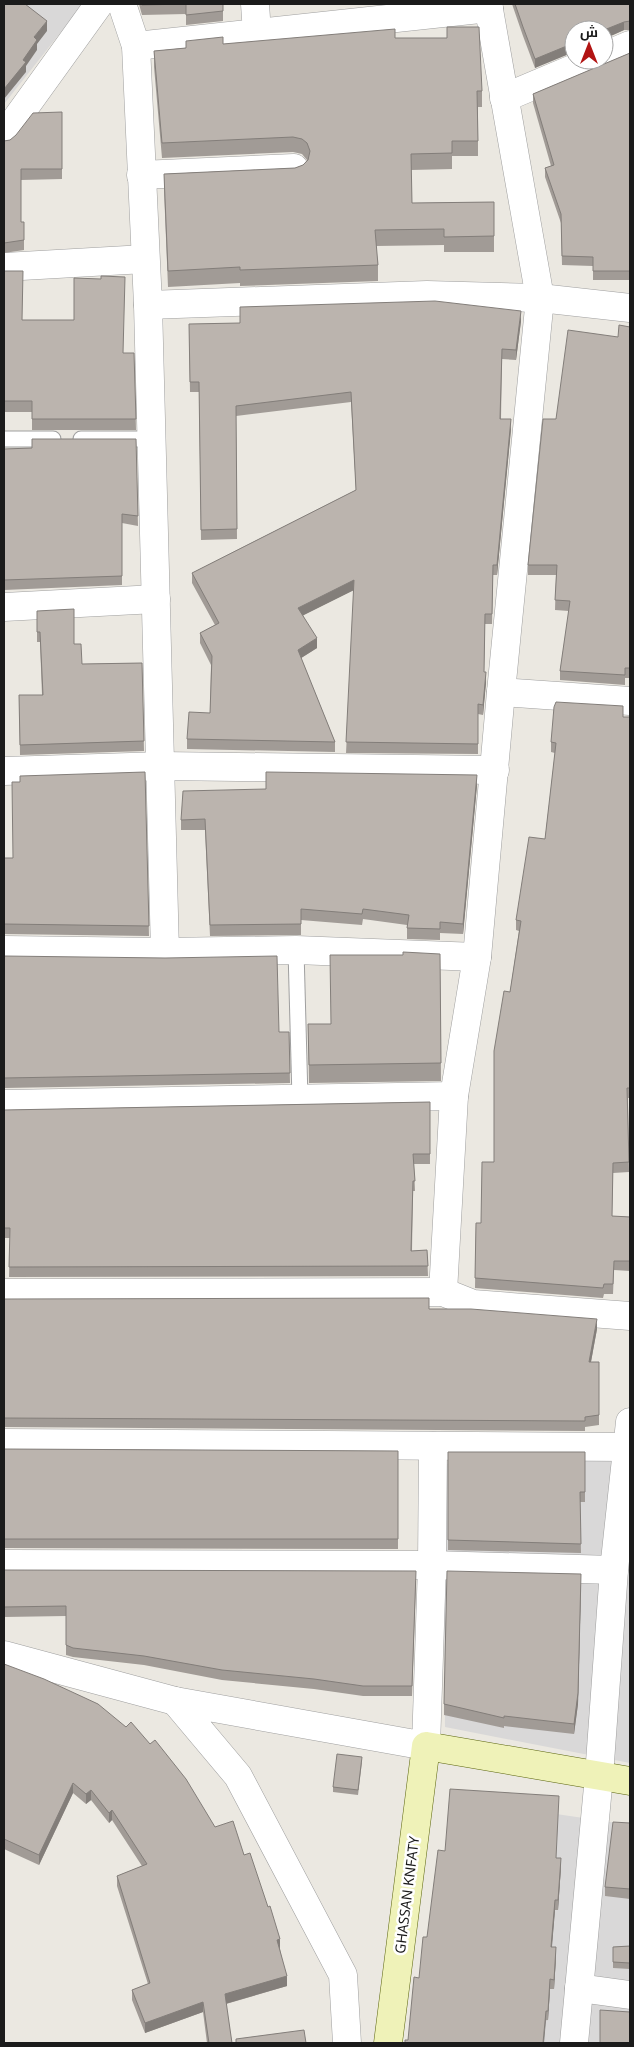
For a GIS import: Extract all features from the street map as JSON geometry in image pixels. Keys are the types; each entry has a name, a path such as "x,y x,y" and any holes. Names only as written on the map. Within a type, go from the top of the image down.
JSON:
{"street":[{"path":"4,136 99,4"},
{"path":"122,4 136,46 148,305 162,766 165,952"},
{"path":"255,4 257,33"},
{"path":"136,46 257,33 406,11 489,6 540,298 477,957 454,1096 443,1292"},
{"path":"614,52 630,45"},
{"path":"504,98 570,70"},
{"path":"142,175 294,168"},
{"path":"4,267 145,259"},
{"path":"148,305 426,295 540,298 630,308"},
{"path":"4,606 156,598"},
{"path":"501,692 630,701"},
{"path":"4,772 162,766 495,770"},
{"path":"4,950 165,952 296,950 477,957"},
{"path":"4,1104 454,1096"},
{"path":"4,1293 443,1292 473,1304 630,1316"},
{"path":"4,1443 433,1446 629,1435 620,1556 574,2043"},
{"path":"426,1746 432,1565 433,1446"},
{"path":"4,1564 432,1565 620,1556"},
{"path":"4,1655 175,1700 630,1781"},
{"path":"175,1700 238,1776 343,1975 347,2043"},
{"name":"GHASSAN KNFATY","path":"388,2043 426,1746"},
{"path":"579,1988 630,1996"}],"lane":[{"path":"4,439 152,439"},
{"path":"296,950 300,1099"}],"shaded area":[{"path":"4,4 83,4 4,104"},
{"path":"630,1451 630,1763 445,1727 443,1464"},
{"path":"462,1800 630,1825 630,2043 415,2043"}],"building":[{"path":"4,4 25,4 47,21 34,37 37,40 23,60 26,62 4,89"},
{"path":"142,4 186,4 142,5"},
{"path":"186,4 223,4 223,11 186,15"},
{"path":"515,4 630,4 630,21 614,26 614,20 564,20 564,47 535,59"},
{"path":"447,27 479,27 482,91 477,91 478,141 452,141 452,153 411,154 412,203 494,202 494,236 444,237 444,229 375,230 378,265 240,270 240,267 168,271 164,174 295,168 303,165 308,160 310,151 307,143 302,139 293,137 162,143 154,51 186,48 186,41 223,37 223,44 395,29 395,38 447,38"},
{"path":"630,53 630,271 593,271 593,257 562,256 561,214 545,168 554,165 533,94 590,70 614,70 614,60"},
{"path":"62,112 62,169 21,169 21,222 24,222 24,240 4,243 4,141 10,140 16,135 33,113"},
{"path":"4,271 23,271 22,320 74,320 74,278 101,279 101,276 125,277 123,353 134,353 136,419 32,419 32,401 4,401"},
{"path":"435,301 521,311 516,350 502,349 500,419 511,419 497,565 493,565 492,614 485,614 484,672 486,672 483,705 478,704 478,744 346,742 354,580 298,608 317,638 298,650 335,742 187,739 189,712 210,713 212,656 200,633 219,623 192,573 356,490 351,392 236,406 237,529 201,530 199,382 190,382 189,324 240,323 240,307"},
{"path":"619,325 630,327 630,668 625,668 625,675 560,671 570,601 555,600 557,565 528,565 543,419 556,419 568,330 618,337"},
{"path":"32,439 136,439 138,516 122,514 122,576 4,580 4,449 32,448"},
{"path":"74,609 74,644 81,644 82,664 142,663 144,741 20,745 19,695 43,695 37,611"},
{"path":"556,702 623,706 623,717 630,717 630,1088 627,1088 629,1162 613,1163 612,1216 630,1217 630,1261 614,1261 613,1284 604,1284 603,1288 475,1278 476,1223 481,1223 482,1162 494,1162 494,1051 504,991 510,992 521,921 516,920 529,837 545,839 556,743 551,742"},
{"path":"145,772 149,926 4,924 4,858 13,858 12,782 20,782 20,776"},
{"path":"266,772 477,775 463,924 440,922 440,929 407,928 409,915 363,909 362,914 301,909 301,924 210,925 205,819 181,820 183,791 266,789"},
{"path":"403,952 440,954 441,1063 309,1065 308,1024 331,1024 330,955 403,955"},
{"path":"4,956 165,958 277,956 279,1032 289,1032 290,1073 4,1078"},
{"path":"430,1102 430,1154 413,1154 415,1181 413,1181 411,1251 427,1250 428,1266 9,1267 10,1228 4,1228 4,1110"},
{"path":"429,1298 429,1309 471,1309 597,1319 589,1362 599,1362 599,1415 585,1417 585,1421 4,1418 4,1299"},
{"path":"4,1449 398,1451 398,1539 4,1539"},
{"path":"448,1452 585,1452 585,1492 580,1492 581,1544 448,1540"},
{"path":"4,1570 416,1571 412,1686 363,1686 222,1670 144,1656 73,1648 66,1645 66,1606 4,1607"},
{"path":"447,1571 581,1574 578,1693 574,1724 504,1716 504,1718 444,1704"},
{"path":"4,1664 44,1679 98,1704 126,1727 131,1722 150,1744 155,1740 186,1779 215,1827 233,1821 244,1855 250,1853 268,1907 270,1906 280,1939 277,1940 287,1976 225,1994 232,2043 209,2043 203,2002 145,2023 132,1990 150,1983 117,1876 147,1864 112,1810 109,1813 91,1790 86,1794 73,1783 39,1855 4,1839"},
{"path":"337,1754 362,1757 358,1790 333,1787"},
{"path":"450,1789 559,1796 556,1858 561,1858 558,1900 555,1900 551,1947 556,1947 554,1980 550,1979 543,2043 405,2043 405,2040 408,2040 414,1977 419,1978 423,1937 427,1937 438,1850 445,1851"},
{"path":"613,1822 630,1823 630,1889 605,1887"},
{"path":"630,1946 630,1963 613,1962 613,1947"},
{"path":"600,2010 630,2012 630,2043 600,2043"},
{"path":"304,2030 306,2043 236,2043 236,2039"}]}
